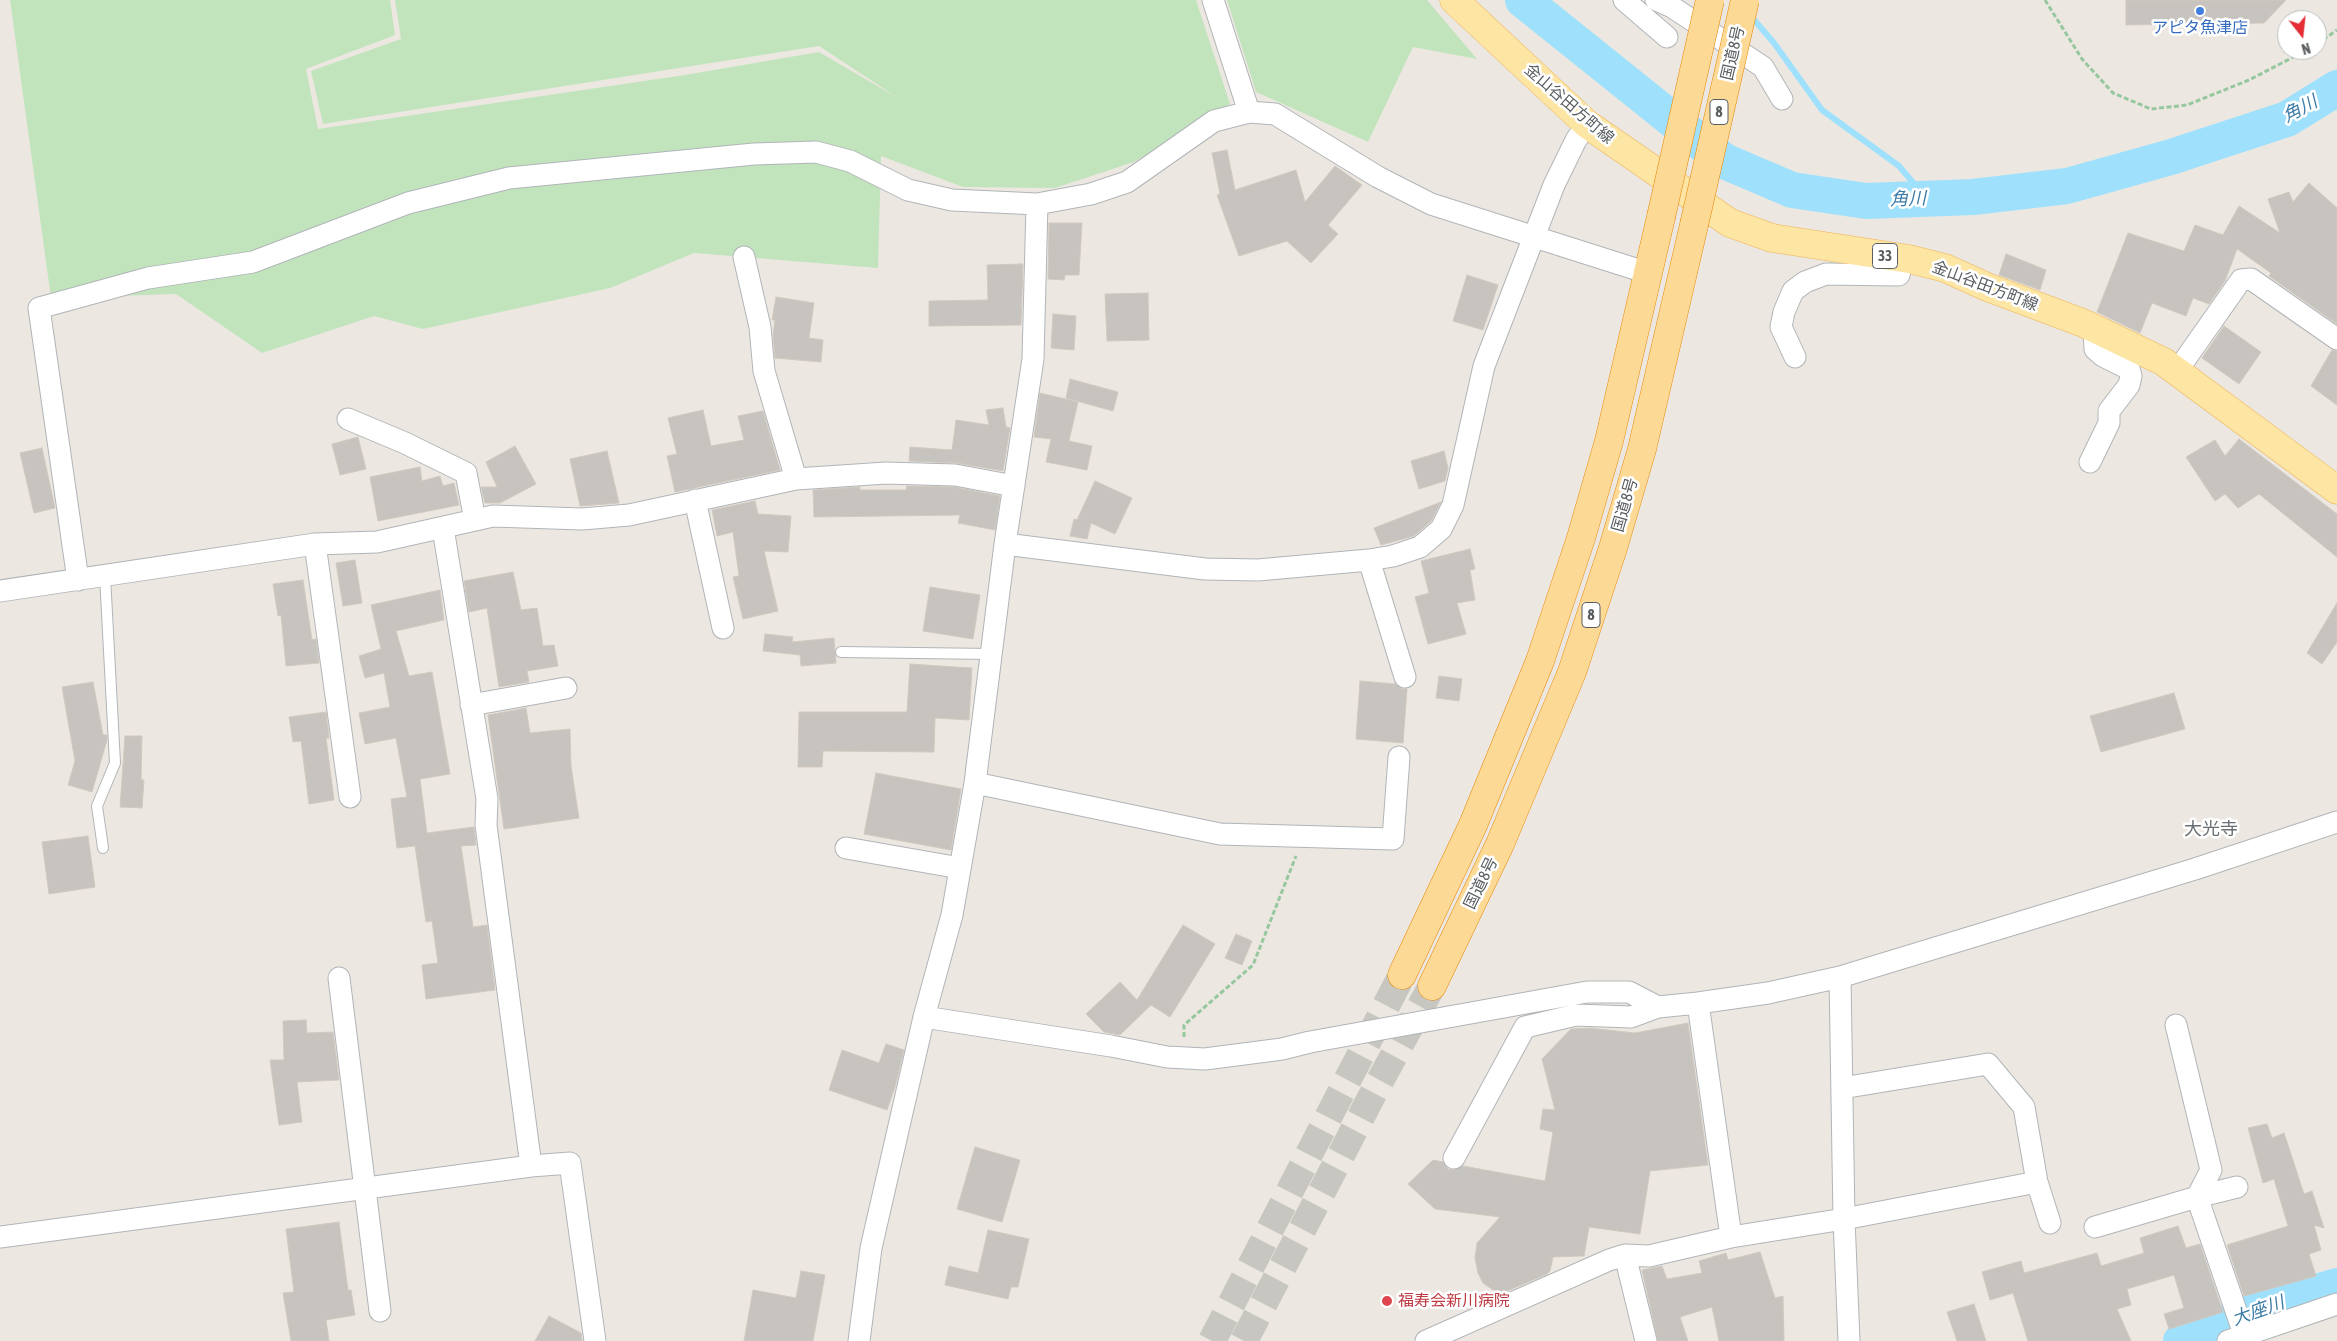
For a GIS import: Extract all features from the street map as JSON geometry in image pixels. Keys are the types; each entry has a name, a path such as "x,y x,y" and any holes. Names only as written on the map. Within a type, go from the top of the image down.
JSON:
{"highway":[{"name":"国道8号","path":"1402,975 1473,824 1540,661 1581,538 1609,440 1710,0"},
{"name":"国道8号","path":"1432,986 1500,844 1572,672 1613,548 1642,449 1745,0"}],"main road":[{"name":"金山谷田方町線","path":"1454,0 1587,124 1730,223 1772,238 1903,258 1945,268 2094,328 2164,362 2337,490"}],"street":[{"path":"1213,0 1249,112"},
{"path":"1624,0 1667,37"},
{"path":"1656,0 1672,7 1763,67 1782,98"},
{"path":"78,580 39,308 148,278 253,262 408,203 509,178 754,154 816,152 850,161 908,190 952,200 1036,204 1091,194 1127,182 1214,121 1249,112 1275,114 1378,177 1431,204 1648,273"},
{"path":"1005,544 1205,569 1258,570 1369,560 1393,556 1420,546 1441,528 1454,505 1484,366 1554,185 1576,140 1587,124"},
{"path":"859,1341 871,1248 924,1017 952,915 975,783 1005,544 1033,359 1036,204"},
{"path":"744,257 760,327 764,371 796,479"},
{"path":"1795,357 1782,327 1784,312 1793,291 1805,282 1826,274 1899,274 1903,258"},
{"path":"2177,371 2241,280 2251,279 2337,339"},
{"path":"2090,462 2109,424 2109,411 2129,385 2130,376 2129,369 2095,350 2094,328"},
{"path":"348,420 466,473 475,520"},
{"path":"0,591 315,544 377,542 493,516 582,519 629,515 796,479 886,473 955,475 1014,486"},
{"path":"695,500 724,628"},
{"path":"443,528 487,799 486,825 531,1166"},
{"path":"315,544 350,797"},
{"path":"1369,560 1405,677"},
{"path":"471,705 566,688"},
{"path":"975,783 1220,834 1393,839 1399,757"},
{"path":"1454,1158 1525,1027 1576,1015 1631,1016 1658,1007 1768,993 1840,977 2195,869 2337,822"},
{"path":"846,848 960,868"},
{"path":"1840,977 1844,1219 1849,1341"},
{"path":"339,978 380,1311"},
{"path":"924,1017 1111,1046 1167,1057 1205,1059 1282,1049 1310,1042 1587,992 1629,992 1658,1007"},
{"path":"1698,1003 1730,1237"},
{"path":"2176,1025 2211,1170 2197,1197 2236,1338 2337,1304"},
{"path":"1842,1088 1988,1064 2024,1107 2037,1182 2050,1223"},
{"path":"0,1237 531,1166 570,1163 595,1341"},
{"path":"1426,1341 1609,1260 1626,1255 1649,1256 1730,1237 1844,1219 2037,1182"},
{"path":"2095,1227 2237,1187"},
{"path":"1626,1255 1646,1341"}],"lane":[{"path":"104,848 98,806 115,763 105,576"},
{"path":"841,652 991,654"}],"path":[{"path":"2045,0 2082,60 2114,93 2151,109 2187,104 2248,80 2287,60"},
{"path":"1185,1058 1184,1025 1253,965 1304,836"}],"green space":[{"path":"10,0 390,0 395,35 306,69 318,129 685,75 819,52 898,98 819,46 323,124 311,71 401,39 395,0 1196,0 1230,104 1134,162 1055,188 963,187 881,156 878,268 694,253 610,288 423,329 374,316 262,353 176,294 51,298"},
{"path":"1227,0 1427,0 1477,59 1413,47 1368,142 1256,92"}],"building":[{"name":"アピタ魚津店","path":"2126,0 2286,0 2264,23 2126,25"},
{"path":"1227,150 1235,190 1296,170 1305,202 1335,166 1362,185 1328,225 1338,234 1311,263 1287,241 1239,256 1217,195 1220,194 1212,153"},
{"path":"2309,183 2337,208 2337,324 2269,276 2271,273 2237,249 2225,281 2209,304 2193,298 2186,316 2152,303 2140,333 2097,312 2128,233 2184,251 2195,225 2223,235 2239,206 2280,233 2268,199 2289,192 2293,202"},
{"path":"1049,223 1082,223 1079,275 1065,275 1064,280 1048,279"},
{"path":"2006,254 2046,270 2040,290 1999,275"},
{"path":"1023,264 1021,325 929,326 929,301 988,300 987,265"},
{"path":"1467,275 1498,285 1483,330 1453,321"},
{"path":"1148,293 1149,340 1107,341 1105,294"},
{"path":"776,297 814,303 809,338 823,340 821,362 775,358 773,334 775,320 772,320"},
{"path":"1053,314 1076,316 1074,350 1051,348"},
{"path":"2224,326 2261,352 2239,384 2202,358"},
{"path":"2332,350 2337,351 2337,405 2311,386"},
{"path":"1070,379 1118,392 1113,411 1066,398"},
{"path":"1040,393 1078,402 1069,441 1092,446 1087,470 1046,462 1051,439 1034,437"},
{"path":"1003,408 1006,427 1010,428 1003,471 957,463 909,461 910,447 952,450 956,420 989,425 986,410"},
{"path":"703,410 711,446 744,440 738,416 763,411 780,470 675,492 667,456 677,454 668,418"},
{"path":"358,437 366,469 340,475 332,444"},
{"path":"2239,439 2337,514 2337,557 2259,494 2238,508 2225,494 2215,501 2186,457 2215,440 2225,456"},
{"path":"515,446 536,484 500,503 485,503 481,487 497,487 486,462"},
{"path":"42,448 55,508 34,513 20,453"},
{"path":"607,451 619,503 580,506 570,459"},
{"path":"1444,451 1448,468 1445,481 1419,489 1411,461"},
{"path":"420,467 422,481 440,476 443,486 454,483 459,505 378,521 370,477"},
{"path":"1095,481 1132,498 1115,534 1091,523 1087,539 1070,536 1074,519 1077,520"},
{"path":"907,486 954,487 1000,496 995,530 958,523 960,515 814,517 813,490 860,487 860,490 906,490"},
{"path":"755,501 758,514 791,516 788,552 764,551 778,611 743,619 733,577 739,576 733,532 717,536 712,510"},
{"path":"1441,502 1431,521 1414,536 1381,545 1374,528"},
{"path":"1470,549 1475,569 1470,570 1475,600 1457,603 1466,634 1428,644 1415,597 1429,593 1421,561"},
{"path":"355,560 362,603 343,606 336,563"},
{"path":"513,572 521,610 537,608 543,646 554,645 558,666 527,671 529,682 499,687 487,608 469,612 464,581"},
{"path":"303,580 312,640 316,639 319,663 286,666 281,615 278,616 273,584"},
{"path":"930,587 980,595 973,639 923,631"},
{"path":"440,590 444,620 396,631 409,676 432,672 450,774 420,779 427,833 474,827 476,845 461,846 473,927 487,925 495,990 426,999 422,965 438,963 432,921 426,922 415,846 397,848 391,799 407,797 396,738 365,744 359,713 390,707 384,673 365,678 359,656 381,649 371,605"},
{"path":"2337,603 2337,642 2322,664 2307,653"},
{"path":"765,634 793,637 792,642 834,638 836,663 801,666 800,655 763,651"},
{"path":"910,664 972,668 969,720 935,718 934,752 823,751 822,767 798,767 799,712 907,712"},
{"path":"1439,676 1462,679 1459,701 1436,698"},
{"path":"1360,681 1395,684 1402,689 1407,689 1403,743 1356,739"},
{"path":"93,682 103,735 107,735 107,740 92,792 68,785 75,761 62,687"},
{"path":"2174,693 2185,729 2101,752 2090,716"},
{"path":"526,708 530,733 570,729 571,766 579,818 504,829 488,715"},
{"path":"326,712 329,738 326,738 334,800 309,804 301,741 293,742 289,717"},
{"path":"125,736 142,736 141,780 144,780 142,808 120,807"},
{"path":"876,773 961,789 951,850 864,834"},
{"path":"88,836 95,887 49,894 42,842"},
{"path":"1183,925 1215,944 1170,1017 1151,1005 1120,1035 1104,1032 1086,1014 1120,982 1137,1000"},
{"path":"1236,934 1252,941 1242,965 1225,958"},
{"path":"306,1020 307,1033 333,1032 339,1080 297,1082 302,1122 279,1125 270,1060 284,1060 283,1021"},
{"path":"1688,1023 1708,1165 1650,1171 1640,1234 1589,1227 1584,1256 1553,1257 1550,1271 1547,1274 1505,1292 1496,1292 1483,1283 1478,1273 1475,1258 1477,1243 1500,1217 1435,1209 1408,1184 1433,1160 1443,1162 1448,1169 1454,1170 1463,1166 1545,1181 1553,1132 1540,1129 1543,1109 1555,1110 1542,1059 1571,1029 1590,1028 1635,1033"},
{"path":"886,1044 904,1050 887,1110 829,1090 842,1050 879,1063"},
{"path":"2267,1124 2272,1138 2284,1133 2304,1194 2312,1191 2324,1228 2314,1225 2321,1250 2309,1254 2316,1276 2244,1296 2227,1245 2288,1226 2274,1179 2263,1183 2248,1128"},
{"path":"975,1147 1020,1160 1002,1222 957,1209"},
{"path":"339,1222 348,1290 351,1290 355,1315 326,1320 329,1341 291,1341 283,1293 294,1292 286,1229"},
{"path":"2178,1226 2186,1248 2200,1244 2223,1312 2169,1329 2164,1314 2184,1308 2174,1275 2127,1289 2131,1305 2117,1309 2131,1341 2028,1341 2013,1293 1990,1300 1982,1272 2021,1261 2024,1273 2097,1253 2101,1266 2144,1253 2140,1238"},
{"path":"988,1230 1029,1239 1018,1287 1011,1287 1008,1299 945,1285 949,1266 978,1273"},
{"path":"1760,1252 1775,1298 1783,1296 1784,1341 1719,1341 1712,1307 1680,1317 1688,1341 1658,1341 1642,1270 1662,1266 1667,1279 1702,1273 1699,1261 1726,1253 1728,1260"},
{"path":"801,1271 825,1275 813,1341 744,1341 753,1290 796,1298"},
{"path":"1974,1304 1986,1341 1957,1341 1947,1312"},
{"path":"549,1316 581,1333 582,1341 535,1341"}],"waterway":[{"name":"角川","path":"1523,0 1724,161 1792,190 1866,201 1973,197 2067,186 2171,157 2287,119 2337,88"},
{"path":"1749,14 1774,43 1822,110 1899,166 1927,199"},
{"name":"大座川","path":"2181,1341 2270,1305 2337,1286"}],"tunnel":[{"path":"1212,1341 1402,975"},
{"path":"1244,1341 1375,1090 1432,986"}],"place":[{"name":"アピタ魚津店","path":"2200,11"},
{"name":"福寿会新川病院","path":"1387,1301"}],"district":[{"name":"大光寺","path":"2211,829"}]}
